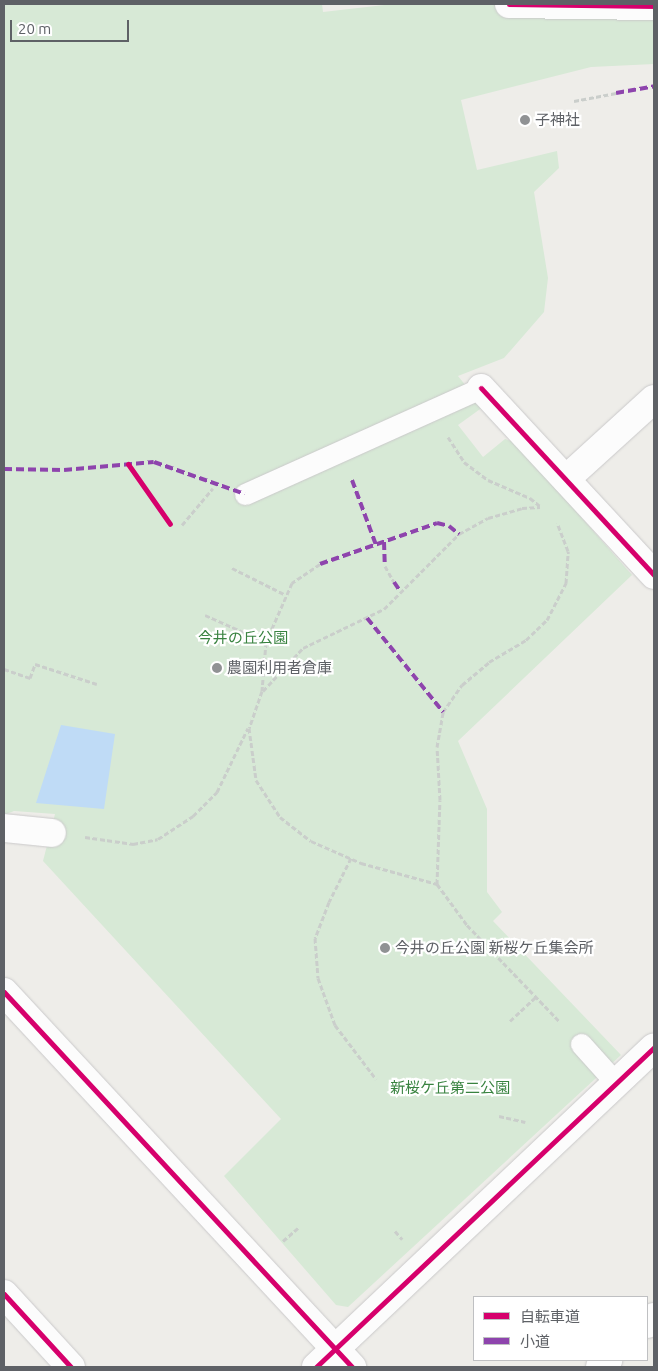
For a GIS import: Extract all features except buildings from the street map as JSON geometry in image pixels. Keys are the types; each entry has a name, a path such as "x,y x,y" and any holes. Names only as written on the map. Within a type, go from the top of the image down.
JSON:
{"street":[{"path":"508,4 654,6"},
{"path":"482,388 654,575"},
{"path":"566,478 654,399"},
{"path":"4,828 52,833"},
{"path":"4,992 334,1361 654,1046"},
{"path":"4,1294 71,1367"}],"lane":[{"path":"245,494 482,388"},
{"path":"581,1044 616,1082"}],"path":[{"path":"574,101 616,93"},
{"path":"440,408 448,437 464,462 488,480 530,498 548,513"},
{"path":"262,691 303,648 384,609 459,534 488,518 522,508 541,507 566,478"},
{"path":"182,525 215,485"},
{"path":"437,884 440,800 437,747 443,712 462,685 489,662 526,640 546,620 566,584 568,551 555,518"},
{"path":"52,833 133,844 158,839 193,816 217,792 249,728 262,691 266,642 286,595 292,583 320,564"},
{"path":"385,566 394,582"},
{"path":"232,568 286,595"},
{"path":"206,615 266,642"},
{"path":"4,669 30,678 35,664 97,684"},
{"path":"249,728 256,780 280,817 310,841 352,858 437,884 467,925 581,1044"},
{"path":"352,858 329,902 316,938 318,978 335,1025 376,1079"},
{"path":"510,1021 536,997"},
{"path":"282,1243 298,1228"}],"green space":[{"name":"今井の丘公園","path":"4,4 322,4 323,12 393,4 654,4 654,64 591,67 461,100 477,170 557,151 559,168 534,192 548,278 544,312 504,358 458,376 483,407 458,425 483,457 505,439 516,443 632,575 458,741 487,809 487,892 502,912 493,921 621,1055 348,1307 336,1305 224,1176 281,1119 43,861 55,814 14,811 4,815"}],"water":[{"path":"61,725 115,734 104,809 36,803"}],"marked path":[{"path":"616,93 654,86"},
{"path":"4,469 64,470 154,462 245,494"},
{"path":"352,480 376,545"},
{"path":"320,564 437,523 449,526 459,534"},
{"path":"384,542 385,566"},
{"path":"394,582 400,591"},
{"path":"367,618 443,712"}],"cycle path":[{"path":"509,4 654,6"},
{"path":"481,388 654,575"},
{"path":"128,464 170,524"},
{"path":"4,992 352,1367"},
{"path":"316,1367 654,1047"},
{"path":"4,1294 71,1367"}],"place":[{"name":"子神社","path":"525,120"},
{"name":"農園利用者倉庫","path":"217,668"},
{"name":"今井の丘公園 新桜ケ丘集会所","path":"385,948"}],"park label":[{"name":"新桜ケ丘第二公園","path":"450,1088"}]}
